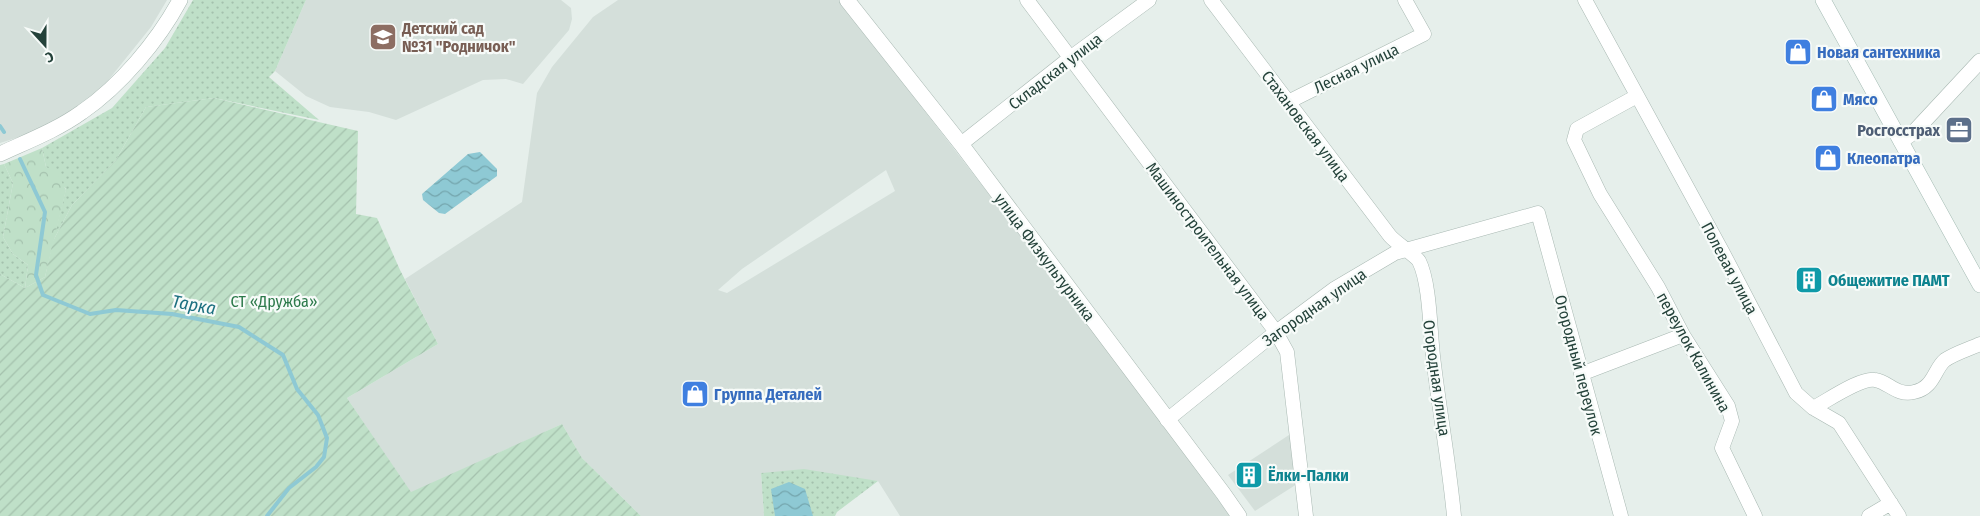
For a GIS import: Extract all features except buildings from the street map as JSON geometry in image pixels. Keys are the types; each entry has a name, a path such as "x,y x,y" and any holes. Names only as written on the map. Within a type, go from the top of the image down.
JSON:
{"street":[{"path":"0,154 54,129 82,112 104,94 130,68 152,41 180,0"},
{"name":"улица Физкультурника","path":"847,0 961,144 1223,493 1238,516"},
{"name":"Машиностроительная улица","path":"1027,0 1276,332 1287,352 1306,516"},
{"name":"Складская улица","path":"961,144 1070,58 1149,0"},
{"name":"Стахановская улица","path":"1212,0 1390,236 1403,249"},
{"name":"Лесная улица","path":"1288,102 1424,34 1405,0"},
{"name":"Полевая улица","path":"1585,0 1722,251 1796,393 1813,408 1839,424 1899,516"},
{"path":"1823,0 1980,285"},
{"path":"1901,141 1914,132 1980,61"},
{"name":"переулок Калинина","path":"1637,96 1577,129 1574,140 1600,194 1658,287 1682,335 1728,406 1732,421 1722,448 1755,516"},
{"name":"Загородная улица","path":"1167,420 1276,332 1334,289 1403,249 1538,213"},
{"name":"Огородный переулок","path":"1538,213 1621,516"},
{"name":"Огородная улица","path":"1403,249 1418,259 1423,274 1450,471 1454,516"},
{"path":"1581,374 1682,335"},
{"path":"1813,408 1838,396 1851,386 1866,380 1876,380 1902,392 1915,392 1929,385 1944,361 1980,344"},
{"path":"1869,516 1891,503"}],"shaded area":[{"path":"0,0 167,0 151,27 102,88 56,121 29,134 0,143"},
{"name":"Детский сад №31 \"Родничок\"","path":"306,0 561,0 571,8 572,19 569,30 523,84 506,79 483,80 396,120 369,112 330,107 306,96 275,71"},
{"path":"618,0 839,0 1096,333 1230,516 900,516 878,481 761,473 764,516 641,516 582,458 562,424 411,493 347,398 438,344 405,279 522,202 537,93 552,67 593,17","holes":["886,170 895,191 727,293 718,290 742,269"]},
{"path":"1292,433 1297,484 1255,511 1228,475"}],"green space":[{"path":"193,0 306,0 275,71 269,77 319,120 214,98 146,107 116,160 72,205 53,241 66,189 46,167 42,148 112,108 165,48"},
{"name":"СТ «Дружба»","path":"214,98 358,131 356,214 377,218 400,270 438,344 347,398 411,492 562,424 582,458 641,516 0,516 0,274 25,288 45,277 53,241 72,205 116,160 146,107"},
{"path":"42,148 46,167 56,171 66,190 45,277 25,288 28,265 13,254 3,237 13,183 4,164"},
{"path":"4,164 13,183 3,237 13,254 28,265 25,288 0,274 0,165"},
{"path":"804,469 878,481 837,512 835,516 764,516 761,473"}],"water":[{"path":"480,152 497,169 497,176 445,214 439,213 423,200 422,194 468,154"},
{"path":"789,482 805,489 813,516 775,516 771,489"}],"waterway":[{"name":"Тарка","path":"0,126 4,132"},
{"name":"Тарка","path":"20,159 45,212 36,275 43,295 90,314 116,310 172,314 239,327 283,355 297,389 318,415 327,438 324,457 316,467 289,488 267,516"}],"place":[{"name":"Детский сад №31 \"Родничок\"","path":"383,37"},
{"name":"Новая сантехника","path":"1798,52"},
{"name":"Мясо","path":"1824,99"},
{"name":"Росгосстрах","path":"1959,130"},
{"name":"Клеопатра","path":"1828,158"},
{"name":"Общежитие ПАМТ","path":"1809,280"},
{"name":"Группа Деталей","path":"695,394"},
{"name":"Ёлки-Палки","path":"1249,475"}]}
